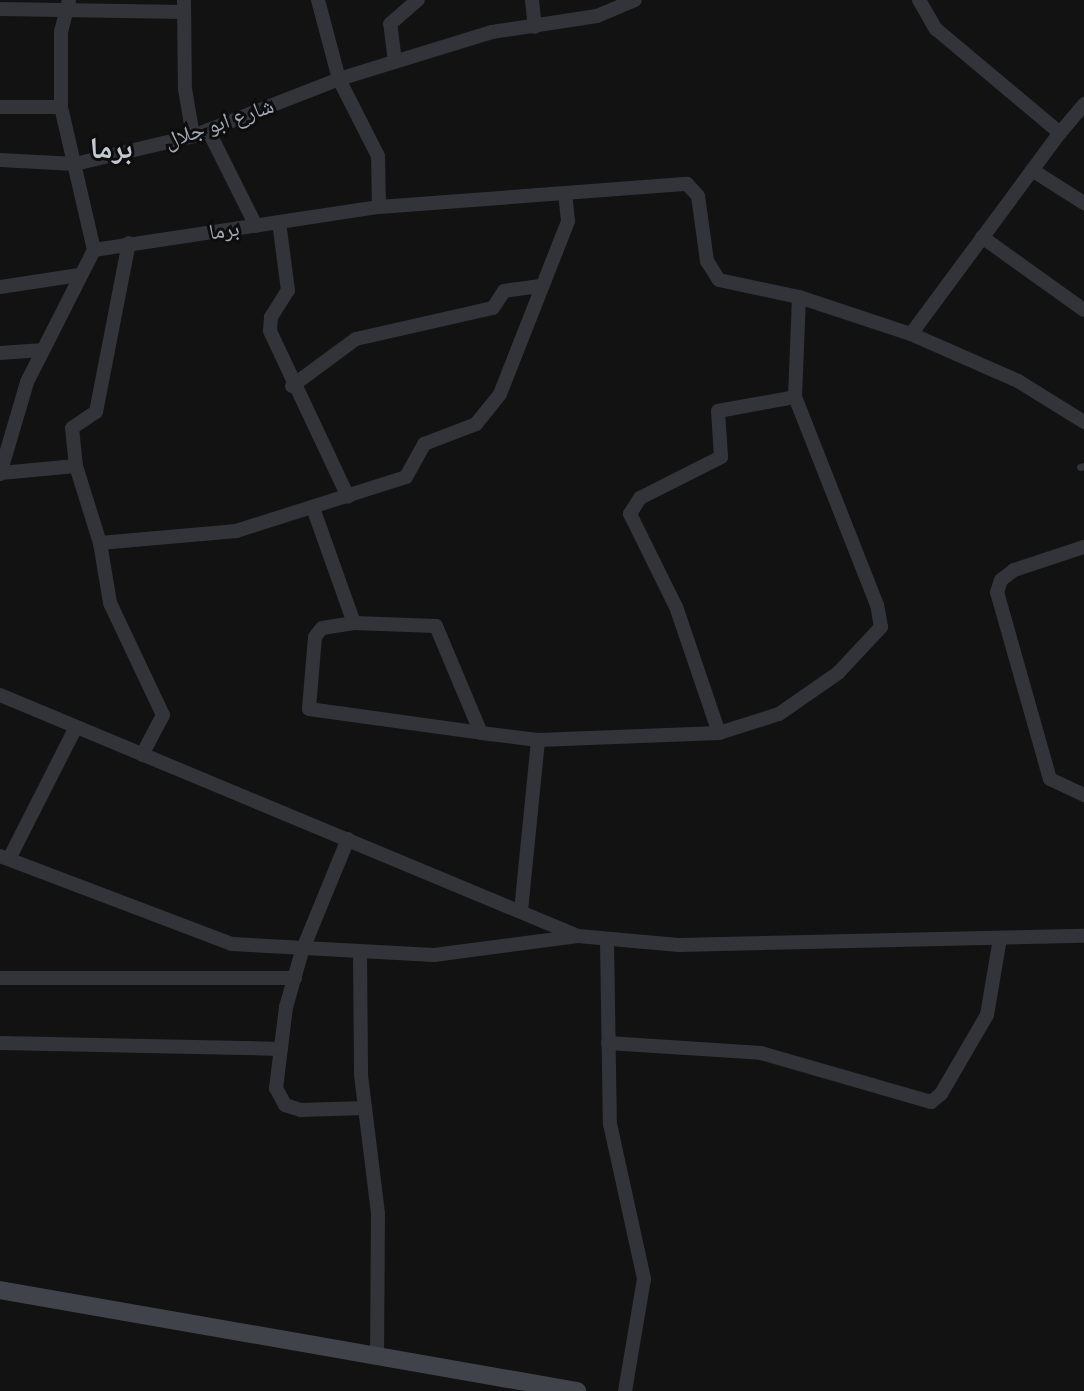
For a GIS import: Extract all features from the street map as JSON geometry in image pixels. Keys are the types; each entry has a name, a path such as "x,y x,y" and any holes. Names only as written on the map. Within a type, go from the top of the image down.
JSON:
{"main road":[{"path":"0,1290 577,1391"}],"street":[{"path":"318,0 339,79 378,156 379,207"},
{"path":"395,62 390,24 418,0"},
{"path":"532,0 535,27"},
{"name":"شارع ابو جلال","path":"0,160 75,164 193,136 339,79 492,32 597,16 635,0"},
{"path":"919,0 942,35 1060,133"},
{"path":"68,4 61,31 61,107 94,250 43,350 6,442 1,474 76,466"},
{"path":"0,9 68,4 184,6 185,89 193,136"},
{"path":"911,334 1084,104"},
{"path":"0,107 61,107"},
{"path":"208,130 256,226"},
{"path":"1032,170 1084,203"},
{"name":"برما","path":"94,250 379,207 565,194 673,182 691,186 698,196 712,274 724,282 799,297"},
{"path":"100,543 236,531 406,477 424,444 470,428 486,415 500,394 568,221 565,194"},
{"path":"279,222 288,290 269,327 292,386 323,436 348,497"},
{"path":"982,237 1084,310"},
{"path":"129,243 96,412 72,428 76,466 100,543 110,603 163,715 142,755"},
{"path":"0,287 79,275"},
{"path":"292,386 356,339 493,308 504,291 541,286"},
{"path":"481,733 436,626 354,623 322,628 315,637 308,708 481,733 538,740 719,733 779,714 838,673 881,627 877,605 795,397 799,297 911,334 1018,381 1084,422"},
{"path":"0,353 43,350"},
{"path":"719,733 676,607 630,514 640,498 721,457 718,411 795,397"},
{"path":"313,508 354,623"},
{"path":"1084,547 1014,570 1001,580 997,592 1050,779 1084,795"},
{"path":"0,695 578,936 607,941 679,945 1084,936"},
{"path":"76,727 4,857 232,944 302,951 434,955 578,936"},
{"path":"521,911 538,740"},
{"path":"348,839 302,951 276,1088 285,1105 300,1110 365,1108"},
{"path":"608,1043 761,1053 931,1102 948,1084 987,1015 1000,938"},
{"path":"607,941 610,1124 644,1279 625,1391"},
{"path":"360,953 365,1108 378,1214 377,1356"},
{"path":"0,978 295,978"},
{"path":"0,1043 281,1049"}],"district":[{"name":"برما","path":"111,148"}]}
